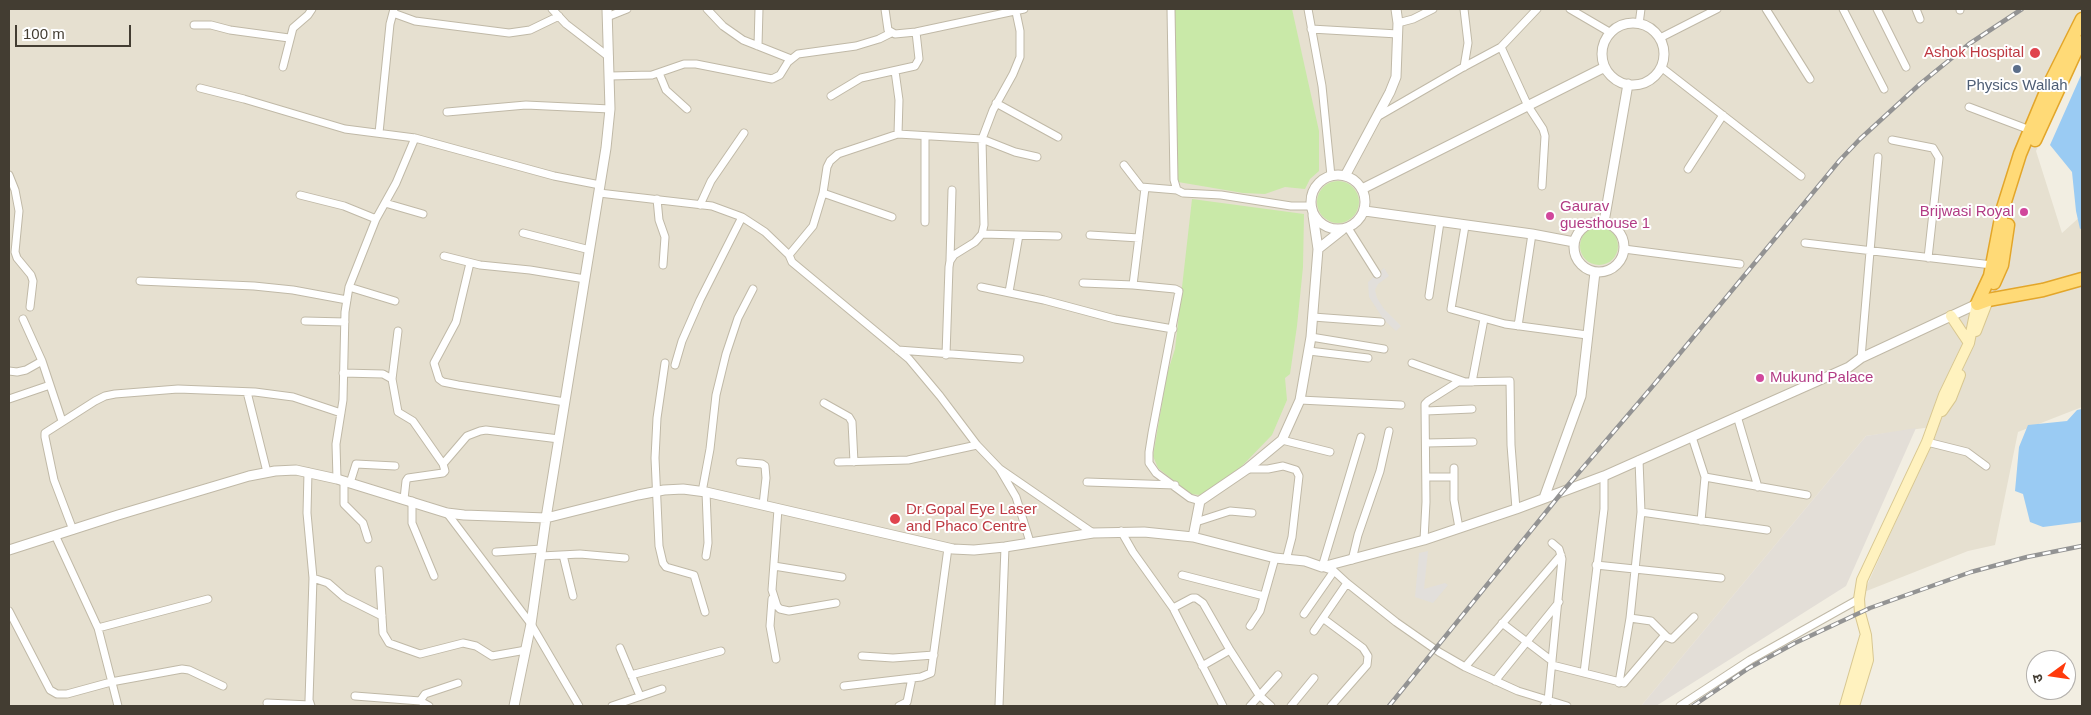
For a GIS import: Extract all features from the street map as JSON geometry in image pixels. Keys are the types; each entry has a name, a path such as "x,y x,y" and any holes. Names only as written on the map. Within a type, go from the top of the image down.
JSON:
{"highway":[{"path":"1982,302 1990,276 2003,208 2017,162 2048,87 2082,19"},
{"path":"1982,302 2002,265 2009,218 2026,163 2082,37"},
{"path":"1982,302 2043,290 2082,279"}],"main road":[{"path":"1854,706 1868,660 1866,635 1860,613 1859,599 1862,580 1927,442 1944,395 1969,343 1982,302"},
{"path":"1936,420 1951,398 1982,302"},
{"path":"1951,316 1969,343"},
{"path":"1845,706 1866,635"}],"street":[{"path":"283,67 293,28 312,9"},
{"path":"552,9 566,24 609,57"},
{"path":"514,706 532,624 546,518 600,189 610,109 607,13 627,9"},
{"path":"707,9 723,26 738,37 791,59"},
{"path":"758,46 759,9"},
{"path":"885,9 886,24 891,33"},
{"path":"610,76 645,76 684,64 696,64 772,80 780,75 791,59 798,54 869,43 891,33 916,32 1024,9"},
{"path":"1171,9 1174,180 1177,190"},
{"path":"1308,9 1322,86 1331,176"},
{"path":"1345,176 1396,77 1398,23 1396,9"},
{"path":"1398,23 1413,19 1433,9"},
{"path":"1464,9 1468,44 1464,66"},
{"path":"1377,117 1464,66 1502,47 1537,9"},
{"path":"1570,9 1611,33"},
{"path":"1639,24 1641,9"},
{"path":"1660,38 1718,9"},
{"path":"1766,9 1810,79"},
{"path":"1843,9 1884,89"},
{"path":"1877,9 1906,67"},
{"path":"1916,9 1920,19"},
{"path":"379,133 380,104 390,24 394,11 414,22 509,33 530,30 559,16"},
{"path":"950,261 982,234 984,225 982,139 996,103 1020,57 1020,31 1016,12"},
{"path":"1624,24 1639,24 1653,30 1660,38 1664,48 1664,58 1656,75 1648,81 1638,84 1628,84 1619,81 1611,75 1605,67 1603,57 1603,46 1611,33 1624,24"},
{"path":"194,25 211,25 230,30 289,38"},
{"path":"1311,29 1398,34"},
{"path":"831,96 861,78 912,68 918,64 916,32"},
{"path":"1502,47 1528,106 1540,123 1544,136 1542,186"},
{"path":"1362,189 1605,67"},
{"path":"1661,67 1802,176"},
{"path":"895,71 899,100 898,134"},
{"path":"659,73 666,90 687,109"},
{"path":"1604,222 1628,84"},
{"path":"200,88 345,129 415,138 600,189 657,200 700,205 729,211 742,218 765,232 789,255 792,262 909,359 977,445 998,468 1016,497 1030,542"},
{"path":"996,103 1058,137"},
{"path":"447,112 526,105 610,109"},
{"path":"1970,107 2030,130"},
{"path":"1688,169 1723,115"},
{"path":"700,205 711,181 744,133"},
{"path":"789,255 813,226 823,193 827,168 834,157 898,134 982,139 1014,152 1038,157"},
{"path":"925,136 926,222"},
{"path":"368,539 363,523 344,504 344,481 336,444 341,413 347,300 349,287 376,219 396,183 415,138"},
{"path":"1892,140 1933,148 1940,158 1928,258"},
{"path":"1861,358 1878,157"},
{"path":"1124,165 1137,184 1145,188 1221,195 1312,211 1325,227 1345,229 1377,274"},
{"path":"9,175 15,190 19,211 15,252 33,281 30,307"},
{"path":"1193,537 1200,502 1247,469 1282,440 1300,400 1311,336 1318,250 1312,211 1314,189 1320,182 1331,176 1345,176 1354,179 1362,189 1366,202 1365,211 1356,224 1345,229 1318,250"},
{"path":"1133,285 1145,188"},
{"path":"946,355 947,286 950,261 952,190"},
{"path":"823,193 892,217"},
{"path":"300,195 344,206 376,219"},
{"path":"657,200 658,220 665,237 663,265"},
{"path":"385,203 422,214"},
{"path":"1365,211 1532,234 1574,242"},
{"path":"675,365 682,341 700,300 742,218"},
{"path":"1429,296 1440,222"},
{"path":"1604,222 1617,229 1622,235 1624,249 1617,264 1611,269 1594,272 1581,264 1576,258 1574,242 1577,234 1589,223 1604,222"},
{"path":"1465,226 1451,309 1518,326 1587,335"},
{"path":"523,232 590,250"},
{"path":"982,234 1058,236"},
{"path":"1518,326 1532,234"},
{"path":"1009,292 1019,235"},
{"path":"1090,235 1139,238"},
{"path":"1805,243 1992,265"},
{"path":"1624,249 1740,264"},
{"path":"444,256 470,263 585,280"},
{"path":"470,263 456,322 434,363 439,379 443,382 458,385 565,402"},
{"path":"1544,498 1581,396 1594,272"},
{"path":"140,281 254,286 293,290 347,300"},
{"path":"1083,283 1133,285 1179,291 1149,452 1149,463 1156,473 1175,485 1190,498 1200,502"},
{"path":"349,287 396,301"},
{"path":"981,287 1009,292 1115,319 1173,329"},
{"path":"706,556 708,543 704,492 716,395 726,354 738,318 753,289"},
{"path":"1322,567 1424,540 1516,509 1604,476 1848,367 1861,358 1982,302"},
{"path":"1313,316 1381,322"},
{"path":"1469,382 1484,318"},
{"path":"24,319 42,361 62,421"},
{"path":"304,322 345,322"},
{"path":"398,331 392,379 398,412 413,421 443,464 445,471 443,473 408,478 406,481 412,523 434,576"},
{"path":"1311,336 1384,349"},
{"path":"898,350 1020,359"},
{"path":"1309,351 1368,358"},
{"path":"9,371 26,370 42,361"},
{"path":"666,363 657,418 655,458 659,546 662,563 666,567 694,575 705,612"},
{"path":"1412,363 1469,382"},
{"path":"343,373 383,374 392,379"},
{"path":"1424,540 1426,477 1425,404 1458,382 1507,379 1511,383 1511,445 1516,509"},
{"path":"9,399 50,385"},
{"path":"73,530 54,480 44,438 48,430 95,401 115,394 178,389 247,392 294,397 341,413"},
{"path":"247,392 267,472"},
{"path":"1300,400 1401,405"},
{"path":"824,403 849,417 852,422 854,462"},
{"path":"1426,412 1472,410"},
{"path":"1737,416 1758,487"},
{"path":"443,464 467,436 480,431 486,430 559,438"},
{"path":"1352,560 1358,535 1380,471 1389,431"},
{"path":"1692,436 1705,477 1701,521"},
{"path":"1322,567 1361,437"},
{"path":"1282,440 1330,452"},
{"path":"1426,444 1473,442"},
{"path":"1927,442 1967,452 1986,466"},
{"path":"838,462 908,460 977,445"},
{"path":"1620,683 1630,618 1642,512 1639,460"},
{"path":"740,462 762,464 765,466 766,478 763,505"},
{"path":"344,481 356,464 395,466"},
{"path":"1247,469 1268,469 1283,466 1296,470 1299,476 1292,537 1286,560"},
{"path":"998,468 1093,533"},
{"path":"1454,468 1454,500 1459,528"},
{"path":"9,550 185,494 267,472 296,470 344,481 447,512 483,517 546,518 658,491 684,489 778,508 948,548 974,550 1005,547 1093,533 1121,531 1169,533 1193,537 1275,558 1305,561 1334,571 1346,583 1396,622 1439,652 1465,667 1546,703 1568,706"},
{"path":"267,702 311,705 313,578 308,513 308,472"},
{"path":"1426,477 1454,476"},
{"path":"1584,673 1604,509 1604,476"},
{"path":"1705,477 1807,495"},
{"path":"1087,482 1175,485"},
{"path":"776,659 769,620 778,508"},
{"path":"1196,522 1230,511 1252,513"},
{"path":"447,512 532,624 579,706"},
{"path":"1642,512 1767,530"},
{"path":"1121,531 1133,552 1173,608 1224,706"},
{"path":"55,535 98,628 118,706"},
{"path":"1546,703 1559,602 1561,554 1559,549 1552,543"},
{"path":"998,706 1005,547"},
{"path":"844,686 922,677 931,673 948,548"},
{"path":"496,552 542,552 625,558"},
{"path":"1465,667 1561,554"},
{"path":"563,555 573,596"},
{"path":"1250,626 1260,612 1275,558"},
{"path":"1596,565 1722,578"},
{"path":"774,566 842,577"},
{"path":"379,570 383,633 389,643 420,654 463,643 476,646 492,656 526,650"},
{"path":"1304,614 1334,571"},
{"path":"1182,575 1264,596"},
{"path":"313,578 328,583 339,594 382,616"},
{"path":"1314,631 1324,619 1346,583"},
{"path":"772,596 776,606 784,611 836,603"},
{"path":"1173,608 1192,598 1200,599 1260,696 1271,706"},
{"path":"98,628 208,599"},
{"path":"1680,706 1750,660 1859,599"},
{"path":"1495,681 1559,602"},
{"path":"9,611 50,690 57,694 67,694 112,682 182,668 223,686"},
{"path":"1630,618 1651,621 1665,635 1672,639 1694,616"},
{"path":"1324,619 1363,648 1368,656 1367,665 1331,706"},
{"path":"1502,623 1552,663 1620,683 1628,681 1665,635"},
{"path":"620,648 640,696"},
{"path":"1202,666 1230,650"},
{"path":"631,675 721,651"},
{"path":"862,656 893,658 934,655"},
{"path":"1250,706 1278,675"},
{"path":"900,706 906,702 912,678"},
{"path":"1291,706 1314,678"},
{"path":"420,701 425,694 458,683"},
{"path":"616,705 662,688"},
{"path":"355,696 420,701 429,706"}],"shaded area":[{"path":"9,9 2082,9 2082,42 2036,151 2062,233 2082,215 2082,407 2018,432 1995,545 1968,551 1864,592 1939,426 1866,436 1641,706 9,706"},
{"path":"1384,268 1389,276 1378,284 1375,290 1377,298 1384,309 1401,326 1396,331 1384,320 1369,297 1368,282"},
{"path":"1916,428 1846,586 1656,706 1641,706 1866,436"},
{"path":"1428,551 1424,589 1445,583 1448,585 1433,603 1415,597 1419,553"}],"green space":[{"path":"1173,9 1292,9 1319,131 1319,171 1310,179 1305,189 1285,187 1265,194 1243,193 1178,182"},
{"path":"1338,181 1353,187 1359,202 1353,217 1338,223 1323,217 1317,202 1323,187"},
{"path":"1192,199 1304,214 1303,267 1297,326 1290,374 1285,378 1287,400 1272,435 1241,467 1200,495 1190,494 1158,468 1153,456 1167,374 1175,349"},
{"path":"1599,227 1613,232 1618,246 1613,260 1599,265 1585,260 1580,246 1585,232"}],"water":[{"path":"2082,73 2082,228 2080,229 2072,172 2050,145"},
{"path":"2082,409 2082,522 2043,527 2030,522 2023,494 2015,491 2019,447 2028,425 2067,421 2077,410"}],"railway":[{"path":"1389,706 1563,491 1652,387 1840,160 1920,84 1969,44 2022,9"},
{"path":"1693,706 1749,668 1795,643 1870,608 1971,572 2027,557 2082,546"}],"place":[{"name":"Ashok Hospital","path":"2035,53"},
{"name":"Physics Wallah","path":"2017,69"},
{"name":"Brijwasi Royal","path":"2024,212"},
{"name":"Gaurav guesthouse 1","path":"1550,216"},
{"name":"Mukund Palace","path":"1760,378"},
{"name":"Dr.Gopal Eye Laser and Phaco Centre","path":"895,519"}]}
